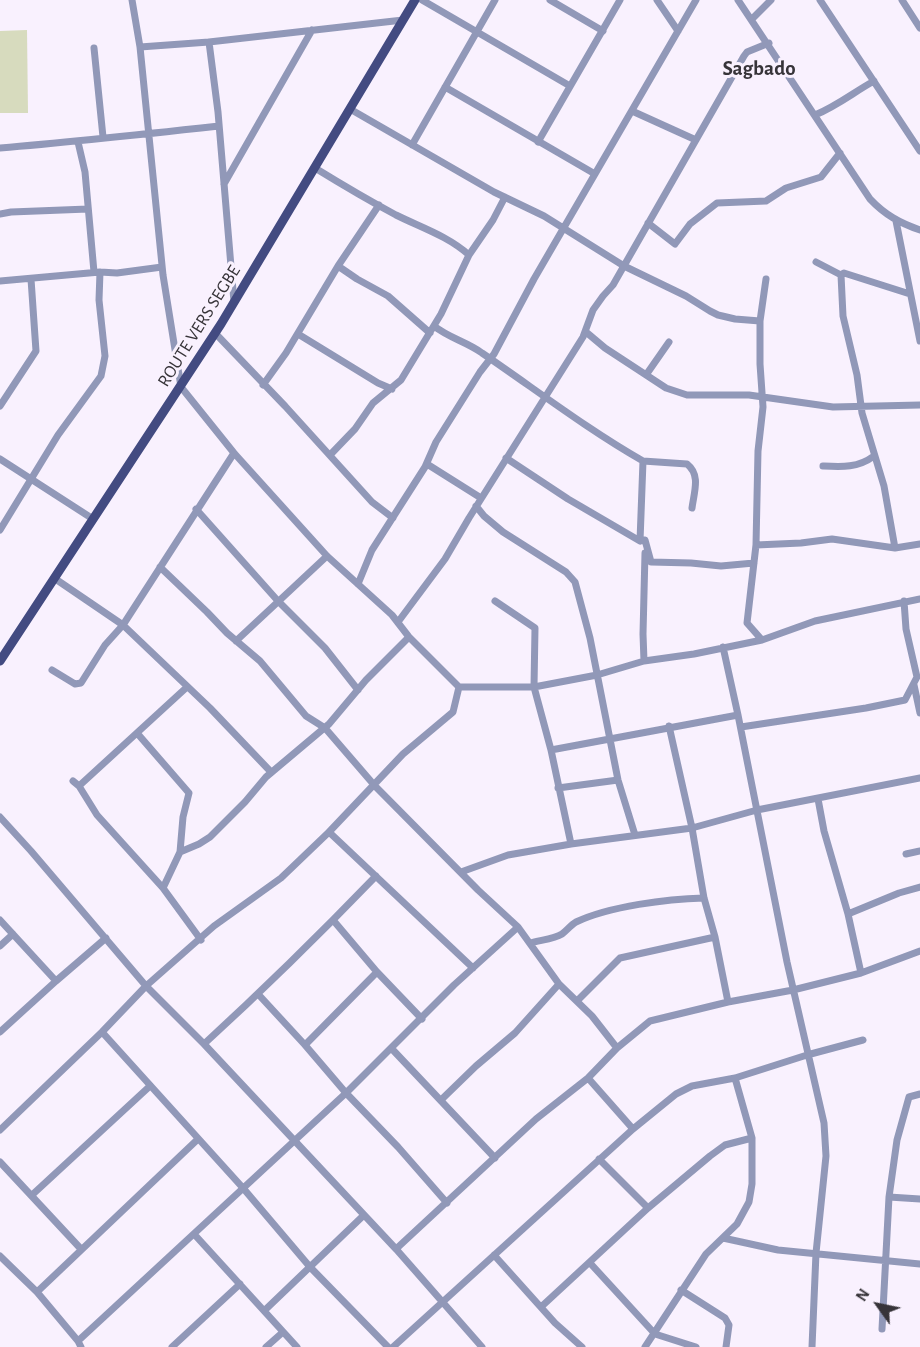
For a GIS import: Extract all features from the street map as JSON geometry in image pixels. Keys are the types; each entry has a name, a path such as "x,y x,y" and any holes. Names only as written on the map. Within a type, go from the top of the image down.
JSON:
{"main road":[{"name":"ROUTE VERS SEGBE","path":"0,661 234,303 415,0"}],"street":[{"path":"132,0 140,47 162,267 181,387 234,453 327,556 398,622 409,638 459,687 534,687 597,675 644,661 694,654 762,640 815,621 920,599"},
{"path":"422,0 570,86"},
{"path":"412,145 495,0"},
{"path":"550,0 603,31"},
{"path":"538,142 620,0"},
{"path":"657,0 678,31"},
{"path":"358,584 372,550 427,464 436,442 517,314 534,279 696,0"},
{"path":"738,0 870,199 887,215 920,230"},
{"path":"752,19 771,0"},
{"path":"820,0 920,152"},
{"path":"902,0 919,24"},
{"path":"140,47 209,42 403,20"},
{"path":"224,184 312,30"},
{"path":"209,42 219,126 234,303"},
{"path":"398,622 445,559 586,332 593,310 613,285 744,56 747,52 768,43"},
{"path":"94,48 103,137"},
{"path":"815,115 836,106 874,81"},
{"path":"445,87 595,174"},
{"path":"350,109 505,197 544,216 624,266 686,296 718,315 760,321"},
{"path":"632,111 696,140"},
{"path":"0,148 78,142 103,137 219,126"},
{"path":"0,530 58,435 101,376 105,356 97,272 85,172 78,142"},
{"path":"648,223 675,244 690,224 717,203 766,201 786,188 821,177 840,153"},
{"path":"315,168 379,205 462,248 469,255"},
{"path":"330,455 355,429 373,403 401,380 434,326 469,255 505,197"},
{"path":"263,385 379,205"},
{"path":"0,214 88,209"},
{"path":"896,220 920,341"},
{"path":"816,262 841,275 844,273 910,294"},
{"path":"338,266 388,297 430,333"},
{"path":"0,281 97,272 117,273 162,267"},
{"path":"841,275 843,316 857,375 861,407 884,486 896,548"},
{"path":"0,406 36,351 31,279"},
{"path":"762,640 747,623 756,545 762,397 760,321 766,279"},
{"path":"434,326 445,335 479,351 643,461 687,464 695,473 696,481 692,507"},
{"path":"586,332 605,348 666,388 687,395 762,397 823,406 920,405"},
{"path":"215,333 372,502 393,519"},
{"path":"298,334 378,383 392,389"},
{"path":"646,375 669,342"},
{"path":"51,670 79,684 105,645 123,625 234,453"},
{"path":"823,466 854,466 867,462 874,456"},
{"path":"506,458 568,499 643,541 651,562 721,566 754,563"},
{"path":"0,459 93,519"},
{"path":"643,461 644,661"},
{"path":"427,464 481,498"},
{"path":"476,506 492,523 572,578 590,638 618,780 635,835"},
{"path":"196,509 278,601 325,648 358,690"},
{"path":"756,545 832,539 896,548 920,544"},
{"path":"236,641 327,556"},
{"path":"160,567 271,672 306,716 325,728 375,786 518,927 559,984 578,1000 617,1048"},
{"path":"54,578 123,625 210,708 271,772"},
{"path":"495,601 535,628 534,687 551,750 571,844"},
{"path":"741,727 905,700 917,677 906,629 904,601"},
{"path":"180,852 210,837 271,772 325,728 358,690 409,638"},
{"path":"723,647 793,990 824,1123 826,1156 816,1253 812,1347"},
{"path":"914,685 920,713"},
{"path":"187,687 76,784 97,815 163,888 201,940"},
{"path":"0,1130 102,1032 146,986 201,940 214,926 281,878 329,832 403,754 453,712 459,687"},
{"path":"551,750 611,740 669,726 738,715"},
{"path":"669,726 728,1002"},
{"path":"137,733 189,793 183,817 180,852 163,888"},
{"path":"461,872 508,855 692,828 757,810 920,778"},
{"path":"558,788 618,780"},
{"path":"818,799 826,840 848,914 861,973"},
{"path":"0,817 146,986 204,1044 396,1249 482,1347"},
{"path":"329,832 473,968"},
{"path":"906,854 920,851"},
{"path":"204,1044 281,973 296,955 333,921 376,876"},
{"path":"848,914 920,887"},
{"path":"530,943 560,935 575,922 608,912 637,905 704,898"},
{"path":"0,920 56,981"},
{"path":"333,921 422,1019"},
{"path":"0,1256 37,1293 79,1344 346,1094 473,968 518,927"},
{"path":"0,946 13,934"},
{"path":"578,1000 620,958 715,937"},
{"path":"0,1032 106,938"},
{"path":"396,1249 537,1119 588,1078 617,1048 650,1022 728,1002 793,990 861,973 920,951"},
{"path":"305,1045 377,972"},
{"path":"441,1101 476,1066 515,1033 559,984"},
{"path":"258,994 346,1094 398,1147 447,1203"},
{"path":"102,1032 243,1188 310,1267 388,1347"},
{"path":"393,1347 599,1159 676,1094 692,1086 735,1078 863,1040"},
{"path":"392,1049 495,1158"},
{"path":"588,1078 633,1129"},
{"path":"645,1347 706,1254 737,1224 749,1202 752,1184 752,1138 735,1078"},
{"path":"32,1195 150,1086"},
{"path":"882,1329 889,1197 897,1140 909,1097 920,1094"},
{"path":"541,1307 648,1208 725,1145 752,1138"},
{"path":"37,1293 198,1139"},
{"path":"599,1159 648,1208"},
{"path":"0,1162 81,1249"},
{"path":"889,1197 920,1198"},
{"path":"265,1310 364,1215"},
{"path":"194,1234 297,1347"},
{"path":"723,1238 761,1247 920,1264"},
{"path":"494,1255 555,1323 582,1347"},
{"path":"590,1263 655,1334 696,1347"},
{"path":"172,1347 240,1284"},
{"path":"681,1290 725,1318 729,1326 726,1347"},
{"path":"266,1347 283,1332"}],"green space":[{"path":"27,30 28,113 0,113 0,31"}],"district":[{"name":"Sagbado","path":"759,69"}]}
